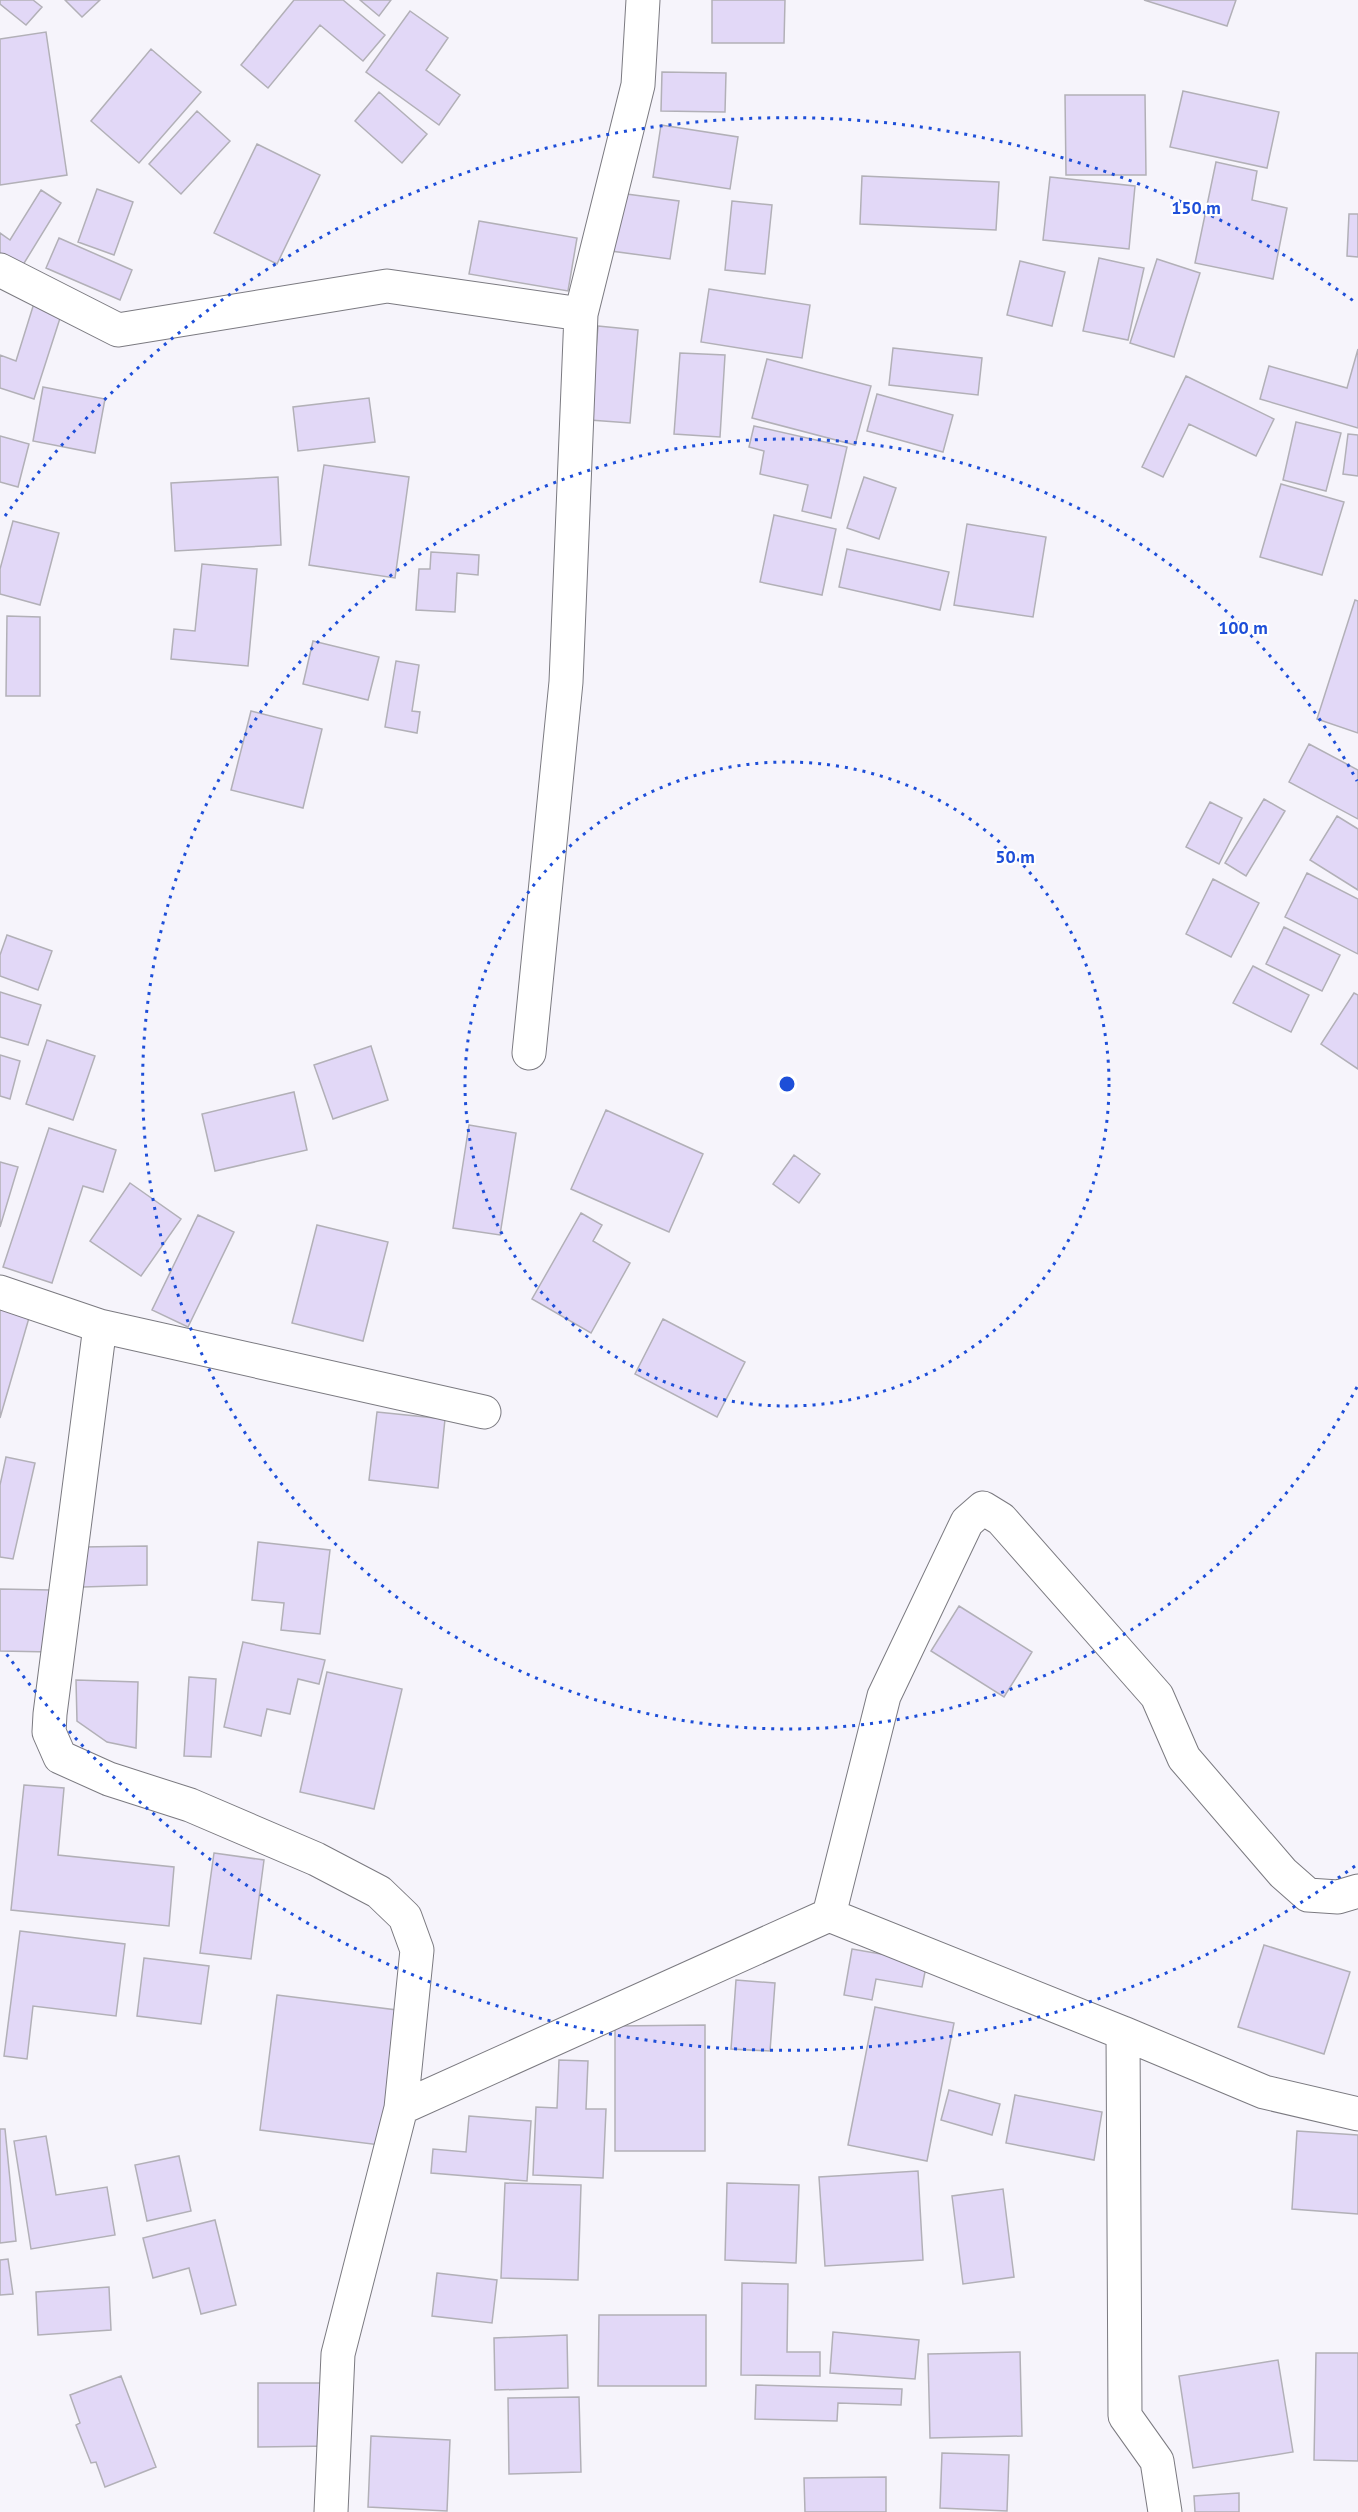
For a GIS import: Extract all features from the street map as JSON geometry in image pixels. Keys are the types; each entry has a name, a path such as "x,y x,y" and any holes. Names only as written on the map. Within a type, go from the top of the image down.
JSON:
{"street":[{"path":"529,1053 566,682 581,314 638,85 643,0"},
{"path":"0,270 118,330 387,286 581,314"},
{"path":"0,1292 100,1326 484,1412"},
{"path":"100,1326 49,1732 60,1757 109,1779 190,1806 316,1859 379,1892 405,1917 417,1950 401,2108 338,2354 332,2512"},
{"path":"829,1915 884,1695 967,1522 983,1508 1001,1519 1157,1696 1184,1758 1282,1873 1308,1895 1338,1897 1358,1891"},
{"path":"401,2108 829,1915 1264,2092 1358,2114"},
{"path":"1123,2033 1125,2416 1157,2461 1165,2512"}],"building":[{"path":"0,0 33,0 42,7 26,25 0,4"},
{"path":"65,0 100,0 82,17"},
{"path":"294,0 343,0 385,35 363,61 320,25 268,88 241,65"},
{"path":"360,0 391,0 379,16"},
{"path":"712,0 785,0 784,43 712,43"},
{"path":"1144,0 1236,0 1227,26"},
{"path":"410,11 448,38 426,70 460,95 439,125 366,72"},
{"path":"46,32 67,175 0,185 0,39"},
{"path":"151,49 201,92 139,163 91,121"},
{"path":"662,72 726,73 725,112 661,111"},
{"path":"1183,91 1279,112 1267,168 1170,147"},
{"path":"379,92 427,134 402,163 355,121"},
{"path":"1065,95 1145,95 1146,175 1066,175"},
{"path":"197,111 230,141 181,194 149,164"},
{"path":"661,125 738,137 730,189 653,177"},
{"path":"257,144 320,175 277,264 214,233"},
{"path":"1216,162 1257,171 1252,200 1287,208 1273,279 1195,263"},
{"path":"862,176 999,182 996,230 860,224"},
{"path":"1050,177 1135,186 1129,249 1043,240"},
{"path":"97,189 133,202 114,255 78,242"},
{"path":"41,190 61,203 18,273 0,262 0,233 10,240"},
{"path":"619,193 679,201 670,259 611,251"},
{"path":"732,201 772,205 765,274 725,270"},
{"path":"1349,214 1358,214 1358,257 1347,256"},
{"path":"479,221 577,238 568,291 469,274"},
{"path":"59,238 132,270 120,300 46,268"},
{"path":"1099,258 1144,268 1128,340 1083,331"},
{"path":"1157,259 1200,273 1174,357 1130,343"},
{"path":"1020,261 1065,272 1052,326 1007,315"},
{"path":"709,289 810,305 802,358 701,342"},
{"path":"35,300 63,309 34,399 0,388 0,355 16,361"},
{"path":"598,326 638,330 630,423 590,420"},
{"path":"893,348 982,358 978,395 889,385"},
{"path":"1358,349 1358,428 1260,399 1269,366 1347,388"},
{"path":"680,353 725,355 720,437 674,434"},
{"path":"767,359 871,386 855,445 752,418"},
{"path":"1186,376 1274,419 1256,456 1189,424 1163,477 1142,467"},
{"path":"43,387 105,399 95,453 33,441"},
{"path":"877,394 953,415 943,452 867,431"},
{"path":"369,398 375,442 298,451 293,407"},
{"path":"1296,422 1341,433 1326,491 1283,480"},
{"path":"754,426 847,447 831,518 802,511 808,485 760,474 764,451 749,447"},
{"path":"1348,434 1358,435 1358,476 1343,474"},
{"path":"0,436 29,444 18,487 0,482"},
{"path":"324,465 409,477 395,578 309,565"},
{"path":"278,477 281,545 175,551 171,483"},
{"path":"864,477 896,488 879,539 847,528"},
{"path":"1281,484 1344,502 1322,575 1260,557"},
{"path":"774,515 836,529 822,595 760,582"},
{"path":"13,521 59,533 40,605 0,594 0,569"},
{"path":"967,524 1046,537 1033,617 954,605"},
{"path":"847,549 949,572 940,610 839,587"},
{"path":"431,552 479,555 478,575 457,573 455,612 416,610 419,569 430,569"},
{"path":"202,564 257,569 248,666 171,659 174,629 195,631"},
{"path":"1355,600 1358,601 1358,733 1317,719"},
{"path":"7,616 40,617 40,696 6,696"},
{"path":"313,641 379,657 368,700 303,684"},
{"path":"396,661 419,665 412,711 420,712 417,733 385,727"},
{"path":"251,711 322,729 303,808 231,790"},
{"path":"1309,744 1358,770 1358,819 1289,782"},
{"path":"1264,799 1285,811 1246,876 1225,863"},
{"path":"1210,802 1242,818 1219,864 1186,847"},
{"path":"1337,816 1358,829 1358,890 1310,860"},
{"path":"1307,873 1358,899 1358,954 1285,917"},
{"path":"1213,879 1259,903 1231,957 1186,934"},
{"path":"1284,927 1340,955 1322,991 1266,964"},
{"path":"7,935 52,951 38,990 0,976 0,955"},
{"path":"1253,966 1309,995 1291,1032 1233,1003"},
{"path":"0,992 41,1005 28,1045 0,1037"},
{"path":"1354,993 1358,995 1358,1069 1321,1044"},
{"path":"47,1040 95,1056 73,1120 26,1104"},
{"path":"371,1046 388,1100 333,1119 314,1065"},
{"path":"0,1055 20,1061 10,1099 0,1096"},
{"path":"294,1092 307,1150 215,1171 202,1114"},
{"path":"606,1110 703,1154 669,1232 571,1189"},
{"path":"469,1125 516,1133 500,1235 453,1228"},
{"path":"49,1128 116,1150 103,1192 83,1186 52,1283 3,1267"},
{"path":"794,1155 820,1174 799,1203 773,1184"},
{"path":"0,1162 18,1167 0,1227"},
{"path":"130,1183 181,1219 141,1276 90,1241"},
{"path":"581,1213 602,1225 593,1241 630,1263 591,1333 532,1299"},
{"path":"198,1215 234,1232 188,1327 152,1310"},
{"path":"317,1225 388,1242 363,1341 292,1323"},
{"path":"0,1302 31,1311 0,1418"},
{"path":"663,1319 745,1362 717,1417 635,1374"},
{"path":"377,1412 445,1419 438,1488 369,1480"},
{"path":"6,1457 35,1463 13,1559 0,1557 0,1485"},
{"path":"258,1542 330,1550 320,1634 281,1630 284,1603 252,1600"},
{"path":"147,1546 147,1585 83,1587 82,1547"},
{"path":"0,1589 52,1590 51,1652 0,1651"},
{"path":"959,1606 1032,1652 1004,1697 931,1651"},
{"path":"243,1642 325,1660 319,1684 298,1679 290,1714 267,1709 261,1736 224,1727"},
{"path":"327,1672 402,1689 374,1809 300,1792"},
{"path":"189,1677 216,1679 211,1757 184,1756"},
{"path":"76,1680 138,1682 136,1748 107,1742 77,1721"},
{"path":"24,1785 64,1788 58,1855 174,1867 169,1926 11,1910"},
{"path":"214,1853 264,1860 251,1959 200,1953"},
{"path":"20,1931 125,1944 116,2016 33,2006 27,2059 4,2056"},
{"path":"1264,1945 1350,1972 1324,2054 1238,2027"},
{"path":"852,1949 927,1962 922,1987 876,1979 872,2000 844,1995"},
{"path":"144,1958 209,1966 201,2024 137,2016"},
{"path":"736,1980 775,1983 770,2051 731,2049"},
{"path":"277,1995 397,2010 380,2145 260,2130"},
{"path":"875,2007 954,2023 927,2161 848,2145"},
{"path":"705,2025 705,2151 615,2151 615,2026"},
{"path":"559,2060 588,2061 586,2109 606,2109 603,2178 533,2175 536,2107 557,2108"},
{"path":"949,2090 1000,2104 992,2135 941,2120"},
{"path":"1015,2095 1102,2112 1094,2160 1006,2143"},
{"path":"469,2116 531,2121 527,2181 431,2173 433,2149 466,2152"},
{"path":"0,2129 5,2129 16,2241 0,2243"},
{"path":"1297,2131 1358,2135 1358,2214 1292,2209"},
{"path":"46,2136 56,2195 107,2187 115,2235 31,2249 14,2141"},
{"path":"179,2156 191,2211 147,2221 135,2165"},
{"path":"918,2171 923,2260 825,2266 819,2177"},
{"path":"505,2183 581,2185 578,2280 501,2278"},
{"path":"727,2183 799,2185 796,2263 725,2260"},
{"path":"1003,2189 1014,2277 963,2284 952,2196"},
{"path":"215,2220 236,2305 201,2314 189,2268 153,2278 143,2238"},
{"path":"8,2259 13,2294 0,2295 0,2260"},
{"path":"437,2273 497,2280 492,2323 432,2316"},
{"path":"742,2283 788,2284 787,2352 820,2352 820,2376 741,2375"},
{"path":"109,2287 111,2330 38,2335 36,2292"},
{"path":"599,2315 706,2315 706,2386 598,2386"},
{"path":"833,2332 919,2340 915,2379 830,2373"},
{"path":"567,2335 568,2388 495,2390 494,2338"},
{"path":"1020,2352 1022,2436 930,2438 928,2354"},
{"path":"1316,2353 1358,2353 1358,2461 1314,2460"},
{"path":"1278,2360 1293,2452 1193,2468 1179,2376"},
{"path":"121,2376 156,2467 105,2487 96,2462 91,2463 76,2425 80,2423 70,2395"},
{"path":"258,2383 332,2383 332,2446 258,2447"},
{"path":"756,2385 902,2389 901,2405 838,2403 837,2421 755,2419"},
{"path":"579,2397 581,2472 509,2474 508,2398"},
{"path":"371,2436 450,2440 447,2511 368,2507"},
{"path":"942,2453 1009,2455 1007,2511 940,2508"},
{"path":"886,2477 886,2512 805,2512 804,2478"},
{"path":"1239,2493 1239,2512 1195,2512 1194,2496"}]}
